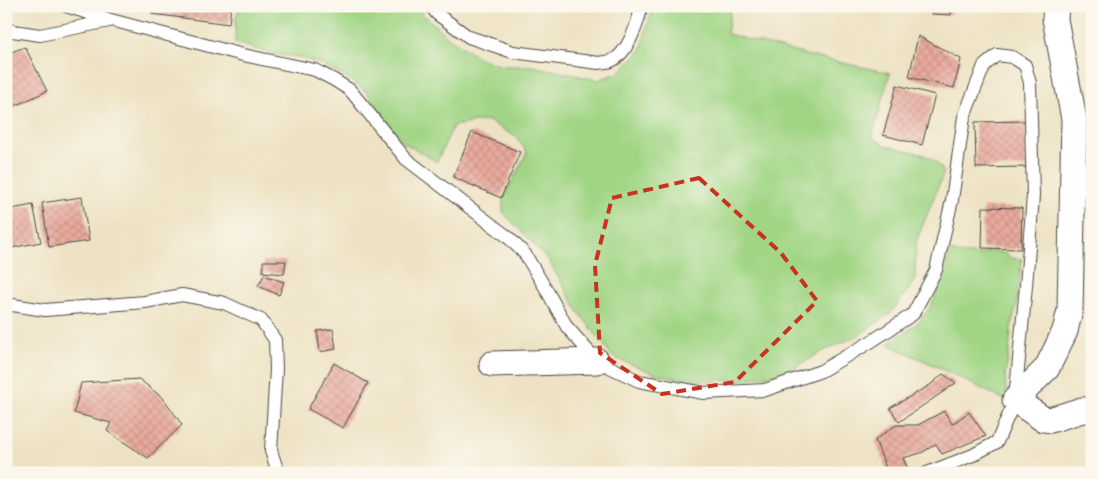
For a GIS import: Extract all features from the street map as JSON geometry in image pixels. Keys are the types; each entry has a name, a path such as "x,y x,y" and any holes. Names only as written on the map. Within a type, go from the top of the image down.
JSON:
{"street":[{"path":"1056,6 1056,19 1074,119 1070,310 1065,331 1047,368 1015,400 1042,419 1050,420 1082,410 1092,410"},
{"path":"492,364 598,361"}],"lane":[{"path":"66,6 243,55 315,70 350,90 406,159 508,238 525,254 567,327 598,361 639,381 704,393 765,390 821,371 913,314 936,270 952,200 964,117 984,66 997,55 1012,58 1025,65 1030,83 1033,196 1015,400 998,442 973,455 928,473"},
{"path":"431,6 438,14 469,37 513,52 599,63 611,61 618,56 632,37 641,6"},
{"path":"6,30 40,35 111,20"},
{"path":"6,304 45,310 145,302 182,296 224,303 261,320 274,340 276,369 271,451 277,469 281,473"}],"highlighted area":[{"path":"699,178 781,253 817,301 735,382 662,394 600,353 595,265 612,198"}],"green space":[{"path":"241,6 414,6 449,38 479,58 502,66 532,66 598,80 618,73 641,51 654,6 731,6 727,34 810,56 890,73 872,137 887,146 922,154 935,161 944,172 916,242 915,280 891,313 859,335 825,350 787,372 740,380 699,381 659,375 613,357 578,311 549,261 503,212 503,200 527,152 516,137 487,120 453,126 437,162 403,142 367,92 347,78 323,65 299,57 274,54 235,43 236,16"},
{"path":"950,251 981,255 986,252 995,251 1006,254 1010,258 1022,259 1005,376 1007,401 888,344 922,318 932,304"}],"building":[{"path":"153,6 231,6 229,24 152,14"},
{"path":"932,6 952,6 951,15 931,14"},
{"path":"918,36 961,59 954,88 909,77"},
{"path":"25,47 47,91 6,110 6,54"},
{"path":"897,85 935,95 922,145 883,135"},
{"path":"1026,121 1026,167 976,168 975,122"},
{"path":"472,132 520,152 501,198 453,177"},
{"path":"82,197 89,241 49,247 42,203"},
{"path":"33,205 41,242 6,249 6,210"},
{"path":"983,207 1022,208 1021,249 982,248"},
{"path":"263,261 286,261 284,274 263,272"},
{"path":"264,275 284,282 279,295 258,286"},
{"path":"333,329 336,349 320,352 317,331"},
{"path":"334,363 368,383 343,428 308,409"},
{"path":"943,374 956,383 899,422 890,408 930,385"},
{"path":"139,379 164,399 182,425 148,458 107,431 111,423 74,413 81,383"},
{"path":"944,411 952,424 969,412 986,436 942,454 936,444 921,453 903,458 909,472 888,473 875,440 896,425 918,425"}]}
